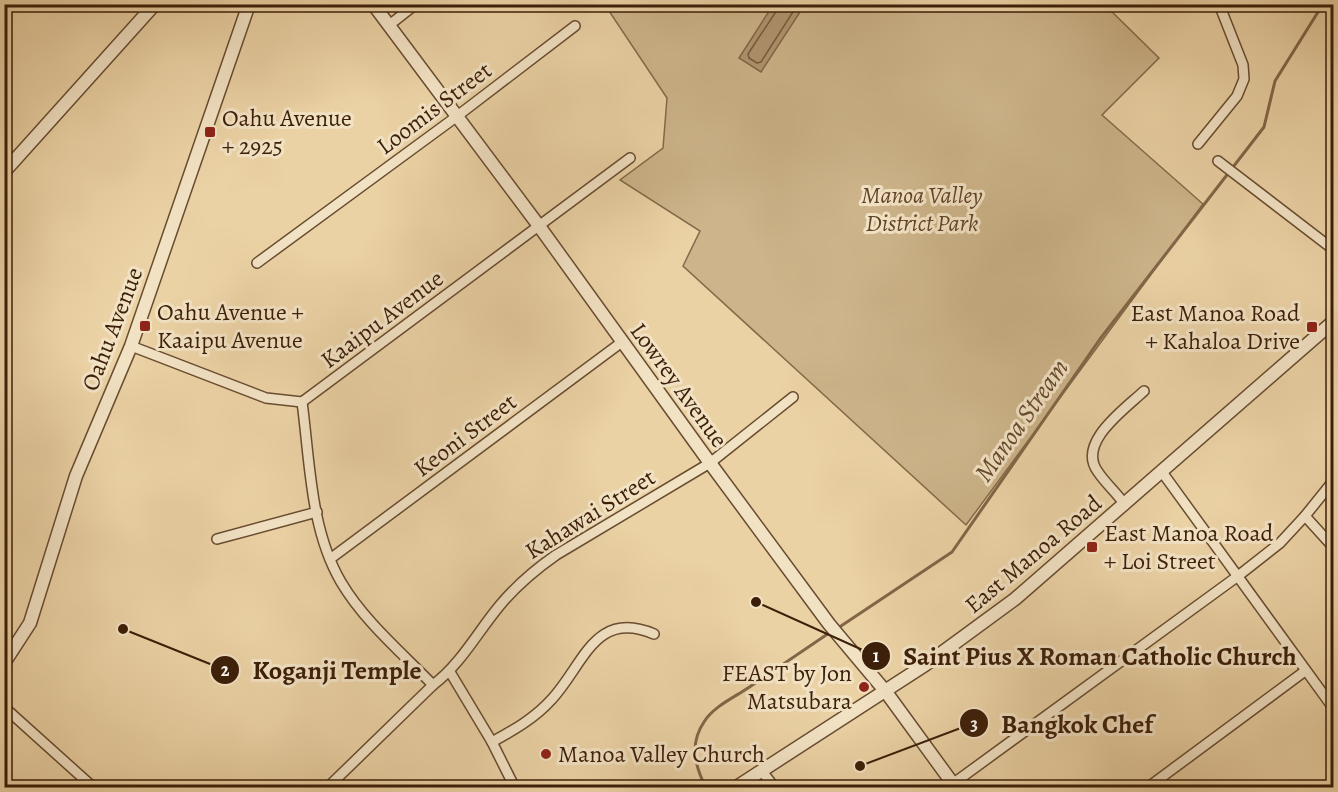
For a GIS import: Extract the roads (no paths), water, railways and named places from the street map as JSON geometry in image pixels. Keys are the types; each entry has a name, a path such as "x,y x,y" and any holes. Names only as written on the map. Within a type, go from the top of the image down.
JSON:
{"street":[{"path":"6,165 155,4"},
{"name":"Oahu Avenue","path":"4,663 30,623 76,476 131,346 249,4"},
{"name":"Lowrey Avenue","path":"373,4 539,226 710,463 830,624 886,692 952,786"},
{"path":"388,26 416,4"},
{"path":"1198,144 1237,96 1244,79 1243,65 1219,4"},
{"name":"Loomis Street","path":"256,263 456,117 575,26"},
{"name":"Kaaipu Avenue","path":"302,402 630,158"},
{"path":"1218,160 1334,250"},
{"name":"East Manoa Road","path":"737,787 886,692 1015,599 1334,321"},
{"name":"Keoni Street","path":"330,558 622,342"},
{"path":"131,346 266,398 302,402 316,512 330,558 341,582 357,604 433,685"},
{"path":"1125,505 1098,472 1092,449 1097,437 1144,391"},
{"name":"Kahawai Street","path":"327,788 433,685 450,672 502,603 539,567 710,463 794,397"},
{"path":"1162,472 1334,709"},
{"path":"952,786 1239,576 1280,543 1334,480"},
{"path":"217,539 316,512"},
{"path":"1305,516 1334,548"},
{"path":"492,742 532,719 544,708 572,675 589,649 610,631 623,626 641,628 654,634"},
{"path":"1147,788 1305,671"},
{"path":"450,672 492,742 515,788"},
{"path":"4,707 94,788"},
{"path":"761,770 775,788"}],"water":[{"path":"773,5 804,6 761,72 739,58"}],"waterway":[{"name":"Manoa Stream","path":"838,628 952,552 1100,339 1264,127 1275,81 1323,4"},
{"name":"Manoa Stream","path":"706,788 699,772 695,747 699,730 708,717 724,703 832,631"}],"place":[{"name":"Oahu Avenue + 2925","path":"210,132"},
{"name":"Oahu Avenue + Kaaipu Avenue","path":"145,326"},
{"name":"East Manoa Road + Kahaloa Drive","path":"1312,327"},
{"name":"East Manoa Road + Loi Street","path":"1092,547"},
{"name":"Saint Pius X Roman Catholic Church","path":"756,602"},
{"name":"Koganji Temple","path":"123,629"},
{"name":"FEAST by Jon Matsubara","path":"864,687"},
{"name":"Manoa Valley Church","path":"546,754"},
{"name":"Bangkok Chef","path":"860,766"}],"park label":[{"name":"Manoa Valley District Park","path":"922,209"}]}
